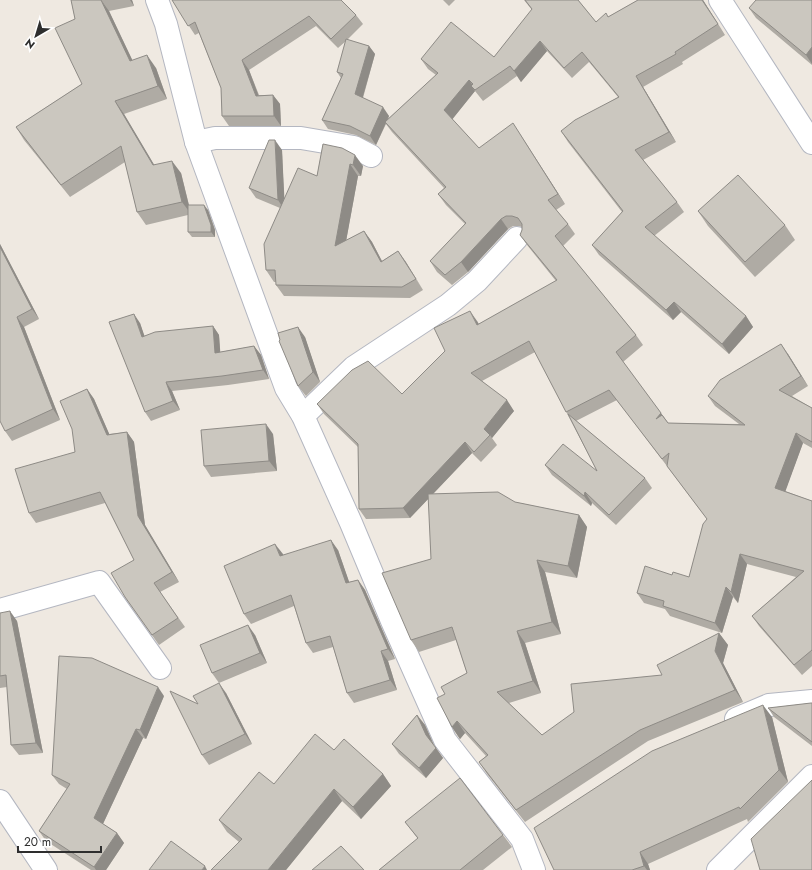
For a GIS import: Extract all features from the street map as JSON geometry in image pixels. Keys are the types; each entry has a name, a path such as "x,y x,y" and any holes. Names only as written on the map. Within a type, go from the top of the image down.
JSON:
{"street":[{"path":"157,0 166,24 196,142 286,388 303,416 445,740 522,839 534,870"},
{"path":"720,0 812,143"},
{"path":"196,142 215,138 301,138 354,147 371,156"},
{"path":"303,416 354,367 448,305 477,281 517,238"},
{"path":"0,610 99,582 160,668"},
{"path":"719,726 768,706 812,701"},
{"path":"718,870 812,776"},
{"path":"0,801 46,870"},
{"path":"522,839 542,826"}],"building":[{"path":"71,0 101,0 130,61 147,55 158,86 115,101 153,165 172,161 182,202 137,212 121,146 61,185 16,127 82,84 55,28 75,19"},
{"path":"172,0 341,0 356,15 331,39 309,16 242,60 256,96 273,95 274,116 222,116 221,88 195,22 188,26"},
{"path":"525,0 578,0 596,22 606,13 608,17 638,0 702,0 718,24 675,52 676,54 636,76 669,132 635,150 677,202 645,227 746,316 722,344 674,302 666,310 592,245 623,211 561,131 575,120 619,97 582,52 564,68 540,41 514,71 510,66 475,90 471,86 473,84 469,80 444,110 479,148 513,123 558,194 548,200 568,224 555,236 636,335 616,352 661,413 656,419 662,415 668,423 745,425 708,396 720,380 781,344 801,376 779,390 812,408 812,442 796,433 775,488 812,501 812,650 794,665 752,616 804,571 740,554 731,592 726,587 715,623 663,606 664,601 637,593 645,566 672,575 673,572 689,577 703,524 707,519 667,466 669,453 662,459 609,390 566,412 529,341 471,373 507,400 484,429 490,435 474,452 465,442 403,508 359,509 358,444 317,404 352,370 368,361 402,394 445,351 434,328 470,311 477,325 557,280 520,235 522,224 518,218 512,216 506,216 501,219 461,262 445,275 430,261 466,223 438,194 446,187 385,122 438,73 421,59 451,22 494,57 532,9"},
{"path":"756,0 812,0 812,47 806,55 749,8"},
{"path":"346,39 369,46 355,94 383,107 370,136 350,126 322,120 343,74 337,72"},
{"path":"269,140 275,140 278,200 249,188"},
{"path":"323,144 342,148 355,155 353,165 350,164 335,246 364,231 381,262 398,251 416,279 402,287 276,285 275,270 266,270 264,244 298,168 317,176"},
{"path":"738,175 785,225 745,262 698,211"},
{"path":"188,205 204,205 211,225 211,232 188,232"},
{"path":"0,247 32,309 17,317 53,409 5,431 0,421"},
{"path":"134,314 142,337 155,332 213,326 215,353 254,346 263,370 166,382 173,401 145,412 109,322"},
{"path":"298,327 313,372 298,386 279,341 278,333"},
{"path":"87,389 107,435 127,432 138,516 172,572 154,583 178,618 152,635 125,597 111,573 134,560 100,492 29,513 15,469 75,452 72,429 60,401"},
{"path":"568,414 645,478 609,515 585,492 584,496 545,465 563,444 597,471"},
{"path":"266,424 269,461 204,466 201,430"},
{"path":"498,492 515,502 579,515 568,566 537,560 552,622 517,631 533,681 497,692 542,735 574,712 571,684 662,675 657,665 719,633 715,651 735,690 640,730 516,810 479,762 488,755 457,721 452,727 437,698 445,694 441,687 467,673 452,627 411,640 382,573 431,559 428,494"},
{"path":"331,540 346,583 358,580 388,649 381,651 390,680 347,693 330,636 306,643 291,595 244,614 224,566 275,544 280,556"},
{"path":"10,611 36,743 11,745 6,675 0,676 0,613"},
{"path":"248,625 260,653 212,673 200,645"},
{"path":"59,656 92,658 158,687 140,730 136,729 94,818 117,833 94,867 39,831 70,784 52,775"},
{"path":"219,683 245,734 202,755 170,691 198,704 193,696"},
{"path":"812,703 812,742 768,708"},
{"path":"763,705 779,770 740,809 739,807 640,852 644,866 632,870 554,870 534,828 652,751"},
{"path":"417,715 426,735 436,748 419,768 392,744"},
{"path":"315,734 334,750 344,739 383,774 353,807 334,789 268,870 211,870 242,839 219,820 259,772 274,784"},
{"path":"460,778 503,835 460,870 379,870 418,838 405,822"},
{"path":"812,780 812,870 760,870 751,839"},
{"path":"171,841 205,866 202,870 149,870"},
{"path":"341,846 364,870 312,870"}]}
